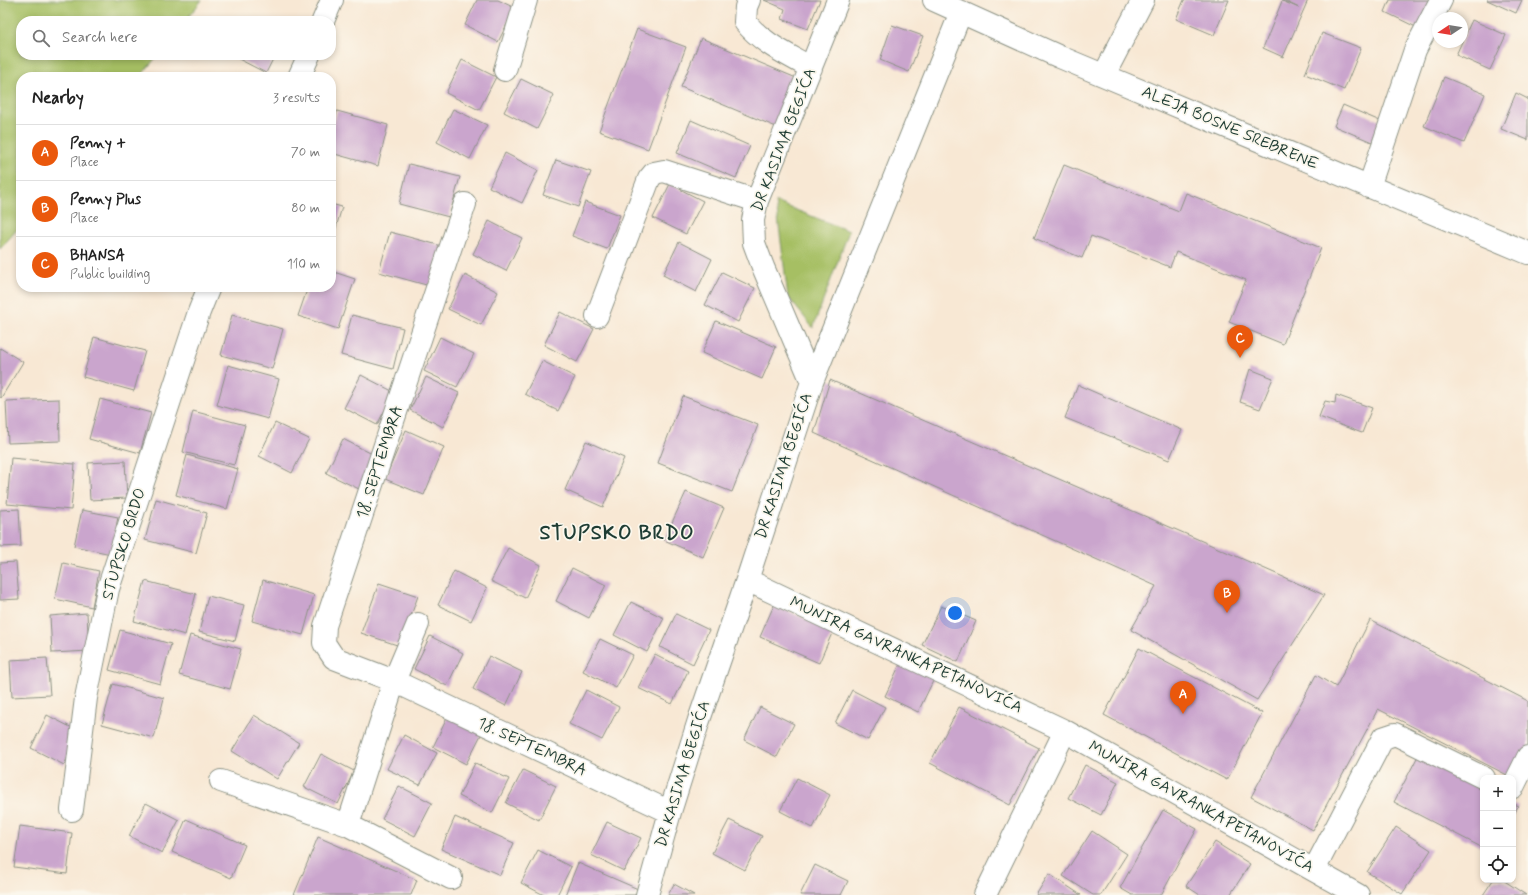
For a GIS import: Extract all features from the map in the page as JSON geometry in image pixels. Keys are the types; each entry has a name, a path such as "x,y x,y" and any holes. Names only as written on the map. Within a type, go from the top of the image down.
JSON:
{"street":[{"path":"325,16 332,0"},
{"path":"505,70 526,0"},
{"path":"749,0 746,7 745,22 755,34 767,44 811,68"},
{"name":"DR KASIMA BEGIĆA","path":"647,895 670,812 699,720 812,382 754,243 754,220 757,202 838,0"},
{"name":"ALEJA BOSNE SREBRENE","path":"934,0 1104,75 1528,253"},
{"path":"1104,75 1143,0"},
{"path":"1369,187 1415,50 1441,0"},
{"path":"812,382 961,12"},
{"path":"301,72 307,60"},
{"path":"597,316 649,179 654,174 664,171 757,202"},
{"name":"18. SEPTEMBRA","path":"466,204 325,626 324,643 334,658 394,681 670,812"},
{"name":"STUPSKO BRDO","path":"72,810 86,698 108,588 199,312 207,292"},
{"name":"MUNIRA GAVRANKAPETANOVIĆA","path":"747,580 1064,731 1358,895"},
{"path":"348,825 394,681 418,624"},
{"path":"985,895 1064,731"},
{"path":"1314,870 1383,738 1395,734 1480,776"},
{"path":"1516,780 1528,758"},
{"path":"221,782 348,825 451,878"}],"green space":[{"path":"0,0 202,0 189,16 16,16 16,60 154,60 144,72 16,72 16,231 0,249"},
{"path":"776,202 849,231 813,328 788,297"}],"building":[{"path":"477,0 498,0 515,8 498,42 465,25"},
{"path":"764,0 820,0 808,29 782,19 785,9"},
{"path":"1184,0 1229,0 1214,35 1176,19"},
{"path":"1283,0 1308,0 1283,57 1263,48 1282,1 1299,8"},
{"path":"1390,0 1434,0 1420,29 1385,12"},
{"path":"1487,0 1522,0 1516,13"},
{"path":"1472,20 1506,35 1490,70 1456,55 1459,48 1468,48 1468,29"},
{"path":"892,25 923,36 909,72 880,60"},
{"path":"637,29 686,47 648,149 599,131"},
{"path":"1322,33 1361,48 1344,90 1305,74"},
{"path":"701,38 801,80 781,129 681,87"},
{"path":"241,60 272,60 266,72"},
{"path":"462,60 496,77 479,110 446,93"},
{"path":"1444,77 1485,94 1464,143 1424,126"},
{"path":"521,79 554,95 537,129 504,112"},
{"path":"1516,93 1528,99 1528,140 1501,129"},
{"path":"1343,105 1380,121 1372,142 1334,126"},
{"path":"453,109 487,125 470,159 437,142"},
{"path":"337,111 388,125 378,166 336,154"},
{"path":"691,120 750,146 736,178 677,153"},
{"path":"505,153 538,170 522,203 489,187"},
{"path":"556,160 591,172 578,207 543,195"},
{"path":"409,164 460,177 449,217 399,204"},
{"path":"1064,165 1179,211 1186,193 1321,248 1283,344 1229,322 1246,280 1176,252 1170,267 1091,236 1082,258 1034,238"},
{"path":"670,184 703,201 686,234 653,218"},
{"path":"585,202 620,215 607,249 572,236"},
{"path":"336,205 342,207 336,228"},
{"path":"489,221 522,238 506,271 473,254"},
{"path":"390,232 442,246 430,286 379,272"},
{"path":"679,242 712,259 696,292 663,275"},
{"path":"722,272 755,288 738,322 705,305"},
{"path":"336,273 355,279 338,329 298,316 306,292 336,292"},
{"path":"465,275 498,292 481,325 448,309"},
{"path":"560,312 594,329 577,362 544,345"},
{"path":"232,315 283,329 272,369 221,355"},
{"path":"352,315 403,328 393,369 341,355"},
{"path":"716,321 776,347 762,379 702,353"},
{"path":"94,337 145,351 134,391 83,377"},
{"path":"440,337 474,354 457,387 424,371"},
{"path":"0,348 23,362 1,398 0,397"},
{"path":"542,361 575,377 558,411 525,394"},
{"path":"228,365 279,379 268,419 217,405"},
{"path":"1250,369 1273,378 1260,409 1240,402"},
{"path":"361,375 394,392 377,425 344,408"},
{"path":"426,377 459,393 443,427 410,410"},
{"path":"830,380 1324,595 1257,700 1131,630 1156,586 814,433"},
{"path":"1078,385 1182,430 1169,460 1065,418"},
{"path":"1336,395 1372,408 1362,433 1319,417 1325,401 1335,403"},
{"path":"683,396 758,425 732,492 658,463"},
{"path":"59,399 60,441 8,443 6,401"},
{"path":"100,399 151,413 140,453 89,439"},
{"path":"193,411 245,425 234,465 183,452"},
{"path":"275,423 309,439 292,473 259,456"},
{"path":"406,430 444,447 424,495 385,479"},
{"path":"343,439 376,456 359,489 326,473"},
{"path":"586,441 624,458 603,507 565,490"},
{"path":"187,455 238,469 227,509 176,495"},
{"path":"11,458 75,464 71,510 7,504"},
{"path":"125,461 127,498 90,500 88,463"},
{"path":"686,492 724,508 703,557 664,540"},
{"path":"156,499 207,513 196,553 145,540"},
{"path":"19,509 21,546 0,547 0,510"},
{"path":"82,510 118,517 111,554 74,546"},
{"path":"508,548 541,565 525,598 491,581"},
{"path":"16,562 19,599 0,600 0,563"},
{"path":"63,563 99,571 92,607 55,599"},
{"path":"572,568 606,585 589,618 556,601"},
{"path":"454,571 487,588 471,621 438,605"},
{"path":"263,580 314,595 303,635 252,621"},
{"path":"145,581 196,594 185,635 134,621"},
{"path":"379,583 418,596 400,646 361,633"},
{"path":"208,596 244,605 235,641 199,632"},
{"path":"631,602 664,618 647,652 614,635"},
{"path":"774,605 833,631 819,663 760,637"},
{"path":"941,606 976,621 958,662 922,645"},
{"path":"87,613 89,651 52,653 50,616"},
{"path":"676,614 709,630 693,664 660,647"},
{"path":"1370,620 1528,701 1528,748 1514,775 1507,775 1378,709 1313,830 1251,797 1316,675 1336,687"},
{"path":"120,630 171,644 160,684 109,670"},
{"path":"190,635 241,649 230,689 179,675"},
{"path":"430,636 463,653 447,686 414,669"},
{"path":"600,639 633,655 616,688 583,671"},
{"path":"1139,648 1262,713 1227,780 1104,715"},
{"path":"655,654 688,671 672,704 638,688"},
{"path":"489,656 522,672 506,706 473,689"},
{"path":"47,658 50,695 12,697 10,660"},
{"path":"901,662 934,679 918,712 885,696"},
{"path":"113,684 164,698 154,738 102,724"},
{"path":"586,690 619,707 602,740 569,724"},
{"path":"852,690 885,707 868,740 835,723"},
{"path":"760,707 794,724 777,757 744,740"},
{"path":"959,707 1039,748 1010,805 930,763"},
{"path":"449,714 483,731 466,764 433,747"},
{"path":"47,715 80,732 64,765 31,748"},
{"path":"254,715 299,743 277,779 232,751"},
{"path":"404,735 437,753 420,785 387,769"},
{"path":"321,754 354,771 338,804 304,787"},
{"path":"1419,754 1480,786 1480,846 1394,802"},
{"path":"475,763 509,779 492,813 459,796"},
{"path":"1085,765 1118,782 1101,815 1068,798"},
{"path":"523,770 556,786 539,820 506,803"},
{"path":"797,778 830,795 813,828 780,811"},
{"path":"399,786 432,803 415,836 382,819"},
{"path":"146,803 179,820 162,853 129,836"},
{"path":"1163,810 1197,829 1161,895 1132,895 1120,888"},
{"path":"455,817 514,843 500,875 441,849"},
{"path":"186,819 245,845 231,878 172,852"},
{"path":"729,820 762,836 745,870 712,853"},
{"path":"607,822 641,838 624,871 591,855"},
{"path":"20,826 72,833 67,874 14,867"},
{"path":"1396,827 1431,850 1402,894 1367,872"},
{"path":"1092,831 1127,854 1101,895 1093,895 1063,876"},
{"path":"318,837 417,880 411,895 294,895"},
{"path":"1215,842 1250,864 1230,895 1200,895 1186,886"},
{"path":"538,850 571,867 557,895 544,895 521,883"},
{"path":"578,863 638,889 635,895 565,895"},
{"path":"815,865 848,881 841,895 800,895"},
{"path":"1049,874 1081,895 1036,895"},
{"path":"1491,883 1508,883 1526,895 1483,895"},
{"path":"674,884 694,895 668,895"}],"place":[{"name":"BHANSA","path":"1240,358"},
{"name":"Penny Plus","path":"1227,613"},
{"name":"Penny +","path":"1183,714"}],"district":[{"name":"STUPSKO BRDO","path":"617,533"}]}
